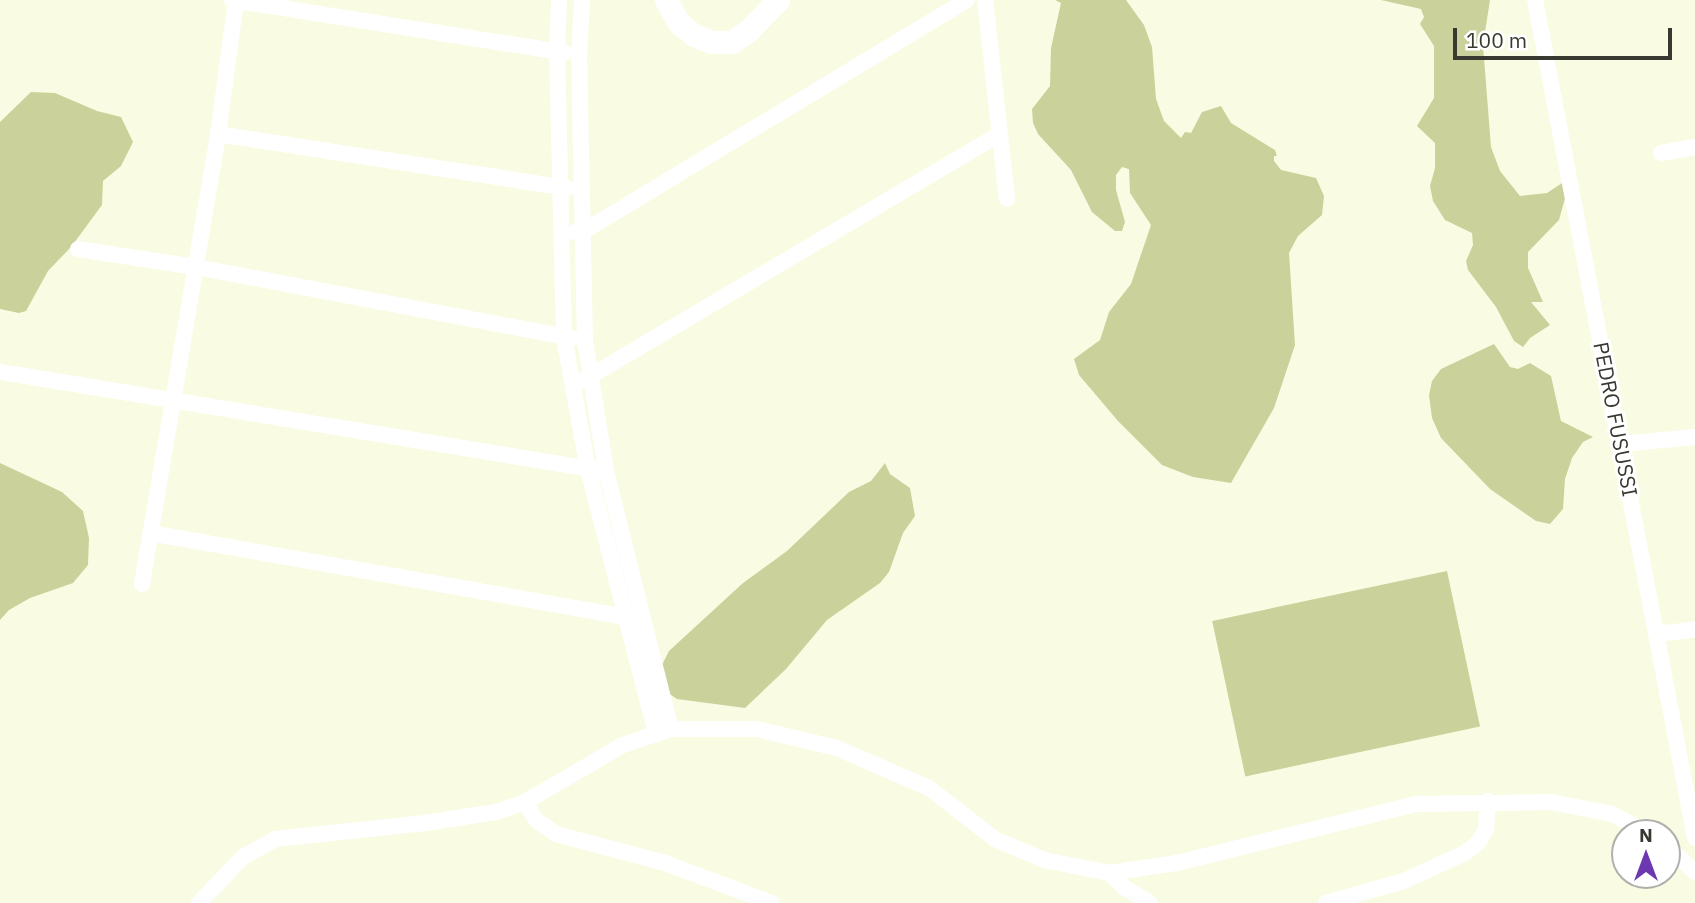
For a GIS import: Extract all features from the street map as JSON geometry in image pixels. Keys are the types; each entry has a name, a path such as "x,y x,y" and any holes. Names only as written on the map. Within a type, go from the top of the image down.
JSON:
{"street":[{"path":"559,0 557,51 565,337 588,469 664,732"},
{"path":"582,0 579,57 585,341 633,618"},
{"path":"666,0 679,23 694,35 712,42 732,42 749,30 778,0"},
{"path":"561,235 583,231 967,0"},
{"path":"985,0 1007,199"},
{"name":"PEDRO FUSUSSI","path":"1535,0 1695,838"},
{"path":"142,584 218,134 234,1 557,51 579,57"},
{"path":"218,134 583,191"},
{"path":"573,384 590,378 999,134"},
{"path":"1661,153 1695,147"},
{"path":"78,249 196,267 585,341"},
{"path":"0,372 606,471"},
{"path":"1621,444 1695,436"},
{"path":"150,533 633,618"},
{"path":"1657,634 1695,629"},
{"path":"199,903 243,857 275,839 425,823 496,812 525,802 622,745 664,732 757,729 837,748 929,788 995,839 1044,860 1109,873 1177,863 1415,804 1551,802 1612,814 1621,819"},
{"path":"1326,903 1404,881 1465,853 1478,843 1486,829 1488,801"},
{"path":"525,802 537,820 556,834 665,863 772,903"},
{"path":"1681,859 1695,872"},
{"path":"1109,873 1125,888 1150,903"}],"green space":[{"path":"1055,0 1126,0 1144,25 1152,47 1156,99 1164,121 1181,138 1185,132 1191,133 1202,112 1221,106 1231,123 1275,150 1277,156 1274,156 1274,161 1281,170 1316,178 1324,196 1322,215 1298,236 1289,253 1295,345 1274,408 1231,483 1193,477 1162,465 1118,421 1079,375 1074,359 1100,340 1109,312 1131,284 1151,225 1130,193 1129,169 1122,167 1116,175 1116,190 1125,222 1122,231 1115,231 1092,212 1071,170 1038,134 1033,123 1032,109 1050,86 1051,48 1061,3"},
{"path":"1381,0 1490,0 1483,45 1491,147 1500,171 1520,196 1547,193 1562,183 1567,191 1559,220 1528,252 1528,268 1543,302 1531,302 1550,325 1530,338 1523,347 1514,341 1496,307 1468,270 1466,261 1473,245 1472,233 1445,220 1433,201 1430,186 1435,168 1435,143 1417,126 1434,98 1434,46 1420,24 1424,17 1421,9"},
{"path":"31,92 55,93 97,111 121,117 133,142 121,166 103,181 102,205 71,247 48,271 26,311 19,313 0,309 0,122"},
{"path":"1494,344 1510,367 1518,369 1530,363 1551,376 1561,421 1593,437 1583,442 1572,458 1565,479 1563,509 1550,524 1536,521 1490,489 1441,438 1432,418 1429,395 1432,381 1441,369"},
{"path":"0,463 62,492 83,511 89,538 88,565 73,583 30,598 9,610 0,620"},
{"path":"885,463 890,474 910,488 915,516 903,533 889,572 880,583 827,620 786,669 745,708 677,699 653,683 669,651 743,583 787,551 849,492 871,481"},
{"path":"1447,571 1480,727 1245,776 1212,621"}]}
